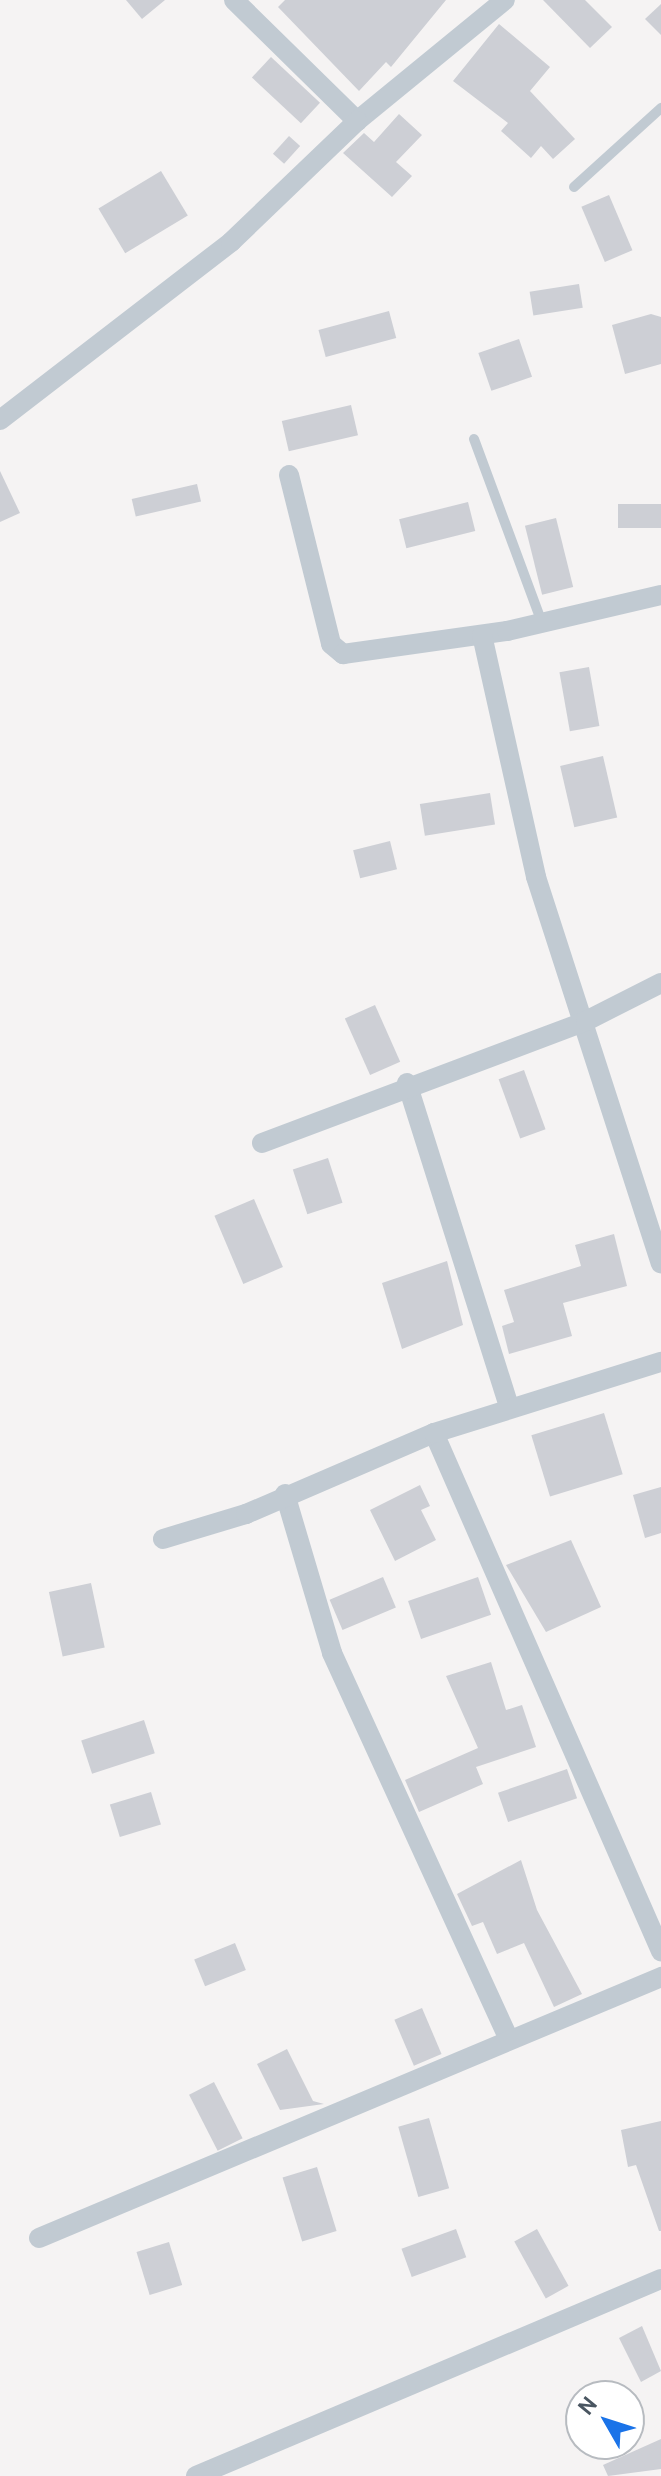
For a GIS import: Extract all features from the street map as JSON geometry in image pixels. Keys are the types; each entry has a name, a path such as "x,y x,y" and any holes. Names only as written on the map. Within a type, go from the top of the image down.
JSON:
{"street":[{"path":"234,0 357,121"},
{"path":"0,420 231,242 357,121 505,0"},
{"path":"289,475 331,644 364,656 542,623 661,595"},
{"path":"482,635 536,877 566,982 586,1021 661,1263"},
{"path":"262,1143 407,1083 586,1021 661,983"},
{"path":"407,1083 509,1406"},
{"path":"163,1539 509,1406 661,1362"},
{"path":"434,1433 661,1951"},
{"path":"285,1494 332,1653 508,2037"},
{"path":"39,2238 326,2122 508,2037 661,1977"},
{"path":"196,2476 661,2279"}],"lane":[{"path":"574,187 661,108"},
{"path":"474,439 542,623"}],"building":[{"path":"126,0 165,0 142,19"},
{"path":"285,0 446,0 391,67 386,62 359,91 278,7"},
{"path":"543,0 585,0 612,27 590,48"},
{"path":"661,4 661,35 645,19"},
{"path":"499,24 550,67 530,91 575,139 553,159 541,146 531,158 501,131 508,123 453,81"},
{"path":"271,57 320,103 301,123 252,77"},
{"path":"399,114 422,135 396,162 412,176 392,197 343,153 364,133 374,142"},
{"path":"289,136 300,146 284,164 273,154"},
{"path":"161,171 188,216 125,253 98,209"},
{"path":"609,195 632,250 605,262 581,207"},
{"path":"579,284 583,308 533,316 530,292"},
{"path":"389,311 396,338 326,357 318,330"},
{"path":"651,314 661,317 661,364 625,374 612,325"},
{"path":"519,339 532,377 491,391 478,353"},
{"path":"351,405 358,435 289,451 282,421"},
{"path":"0,471 20,513 0,522"},
{"path":"197,484 201,502 136,517 132,499"},
{"path":"468,502 475,531 406,548 399,519"},
{"path":"618,504 661,504 661,528 618,528"},
{"path":"556,518 573,587 542,595 525,526"},
{"path":"589,667 599,726 570,731 559,672"},
{"path":"603,756 617,817 574,827 560,766"},
{"path":"490,793 495,825 425,836 420,804"},
{"path":"390,841 397,869 360,878 353,850"},
{"path":"375,1005 400,1062 370,1075 345,1018"},
{"path":"524,1070 546,1129 520,1138 499,1079"},
{"path":"328,1158 343,1203 307,1214 293,1169"},
{"path":"254,1199 283,1267 243,1284 214,1216"},
{"path":"614,1234 627,1286 563,1303 572,1336 509,1354 502,1326 514,1322 504,1290 581,1266 575,1245"},
{"path":"447,1261 463,1325 402,1349 382,1283"},
{"path":"604,1413 623,1474 550,1496 531,1435"},
{"path":"420,1485 430,1506 421,1510 436,1540 395,1561 370,1510"},
{"path":"661,1487 661,1533 645,1538 633,1495"},
{"path":"571,1540 601,1607 546,1632 506,1565"},
{"path":"383,1577 396,1607 343,1630 330,1600"},
{"path":"478,1577 491,1615 421,1639 408,1601"},
{"path":"91,1583 105,1648 63,1656 49,1592"},
{"path":"491,1662 506,1710 522,1705 536,1747 476,1767 483,1784 419,1812 405,1780 478,1748 446,1676"},
{"path":"144,1720 155,1753 92,1774 81,1740"},
{"path":"567,1769 577,1798 508,1822 498,1793"},
{"path":"151,1792 161,1825 120,1837 110,1805"},
{"path":"521,1860 537,1910 582,1994 554,2007 524,1943 497,1954 483,1922 472,1926 457,1894"},
{"path":"235,1943 246,1970 205,1986 194,1959"},
{"path":"422,2008 442,2054 414,2066 394,2020"},
{"path":"287,2049 313,2101 324,2104 280,2110 257,2064"},
{"path":"214,2082 243,2138 218,2151 189,2095"},
{"path":"429,2118 449,2188 418,2197 398,2127"},
{"path":"661,2121 659,2231 636,2165 628,2167 621,2130"},
{"path":"317,2167 337,2231 302,2242 283,2178"},
{"path":"456,2229 466,2257 412,2277 401,2249"},
{"path":"537,2229 569,2286 546,2298 514,2242"},
{"path":"169,2242 182,2285 150,2295 136,2252"},
{"path":"642,2326 661,2371 640,2380 619,2338"},
{"path":"661,2439 661,2469 608,2476 603,2465 614,2460 645,2460 645,2446"}]}
